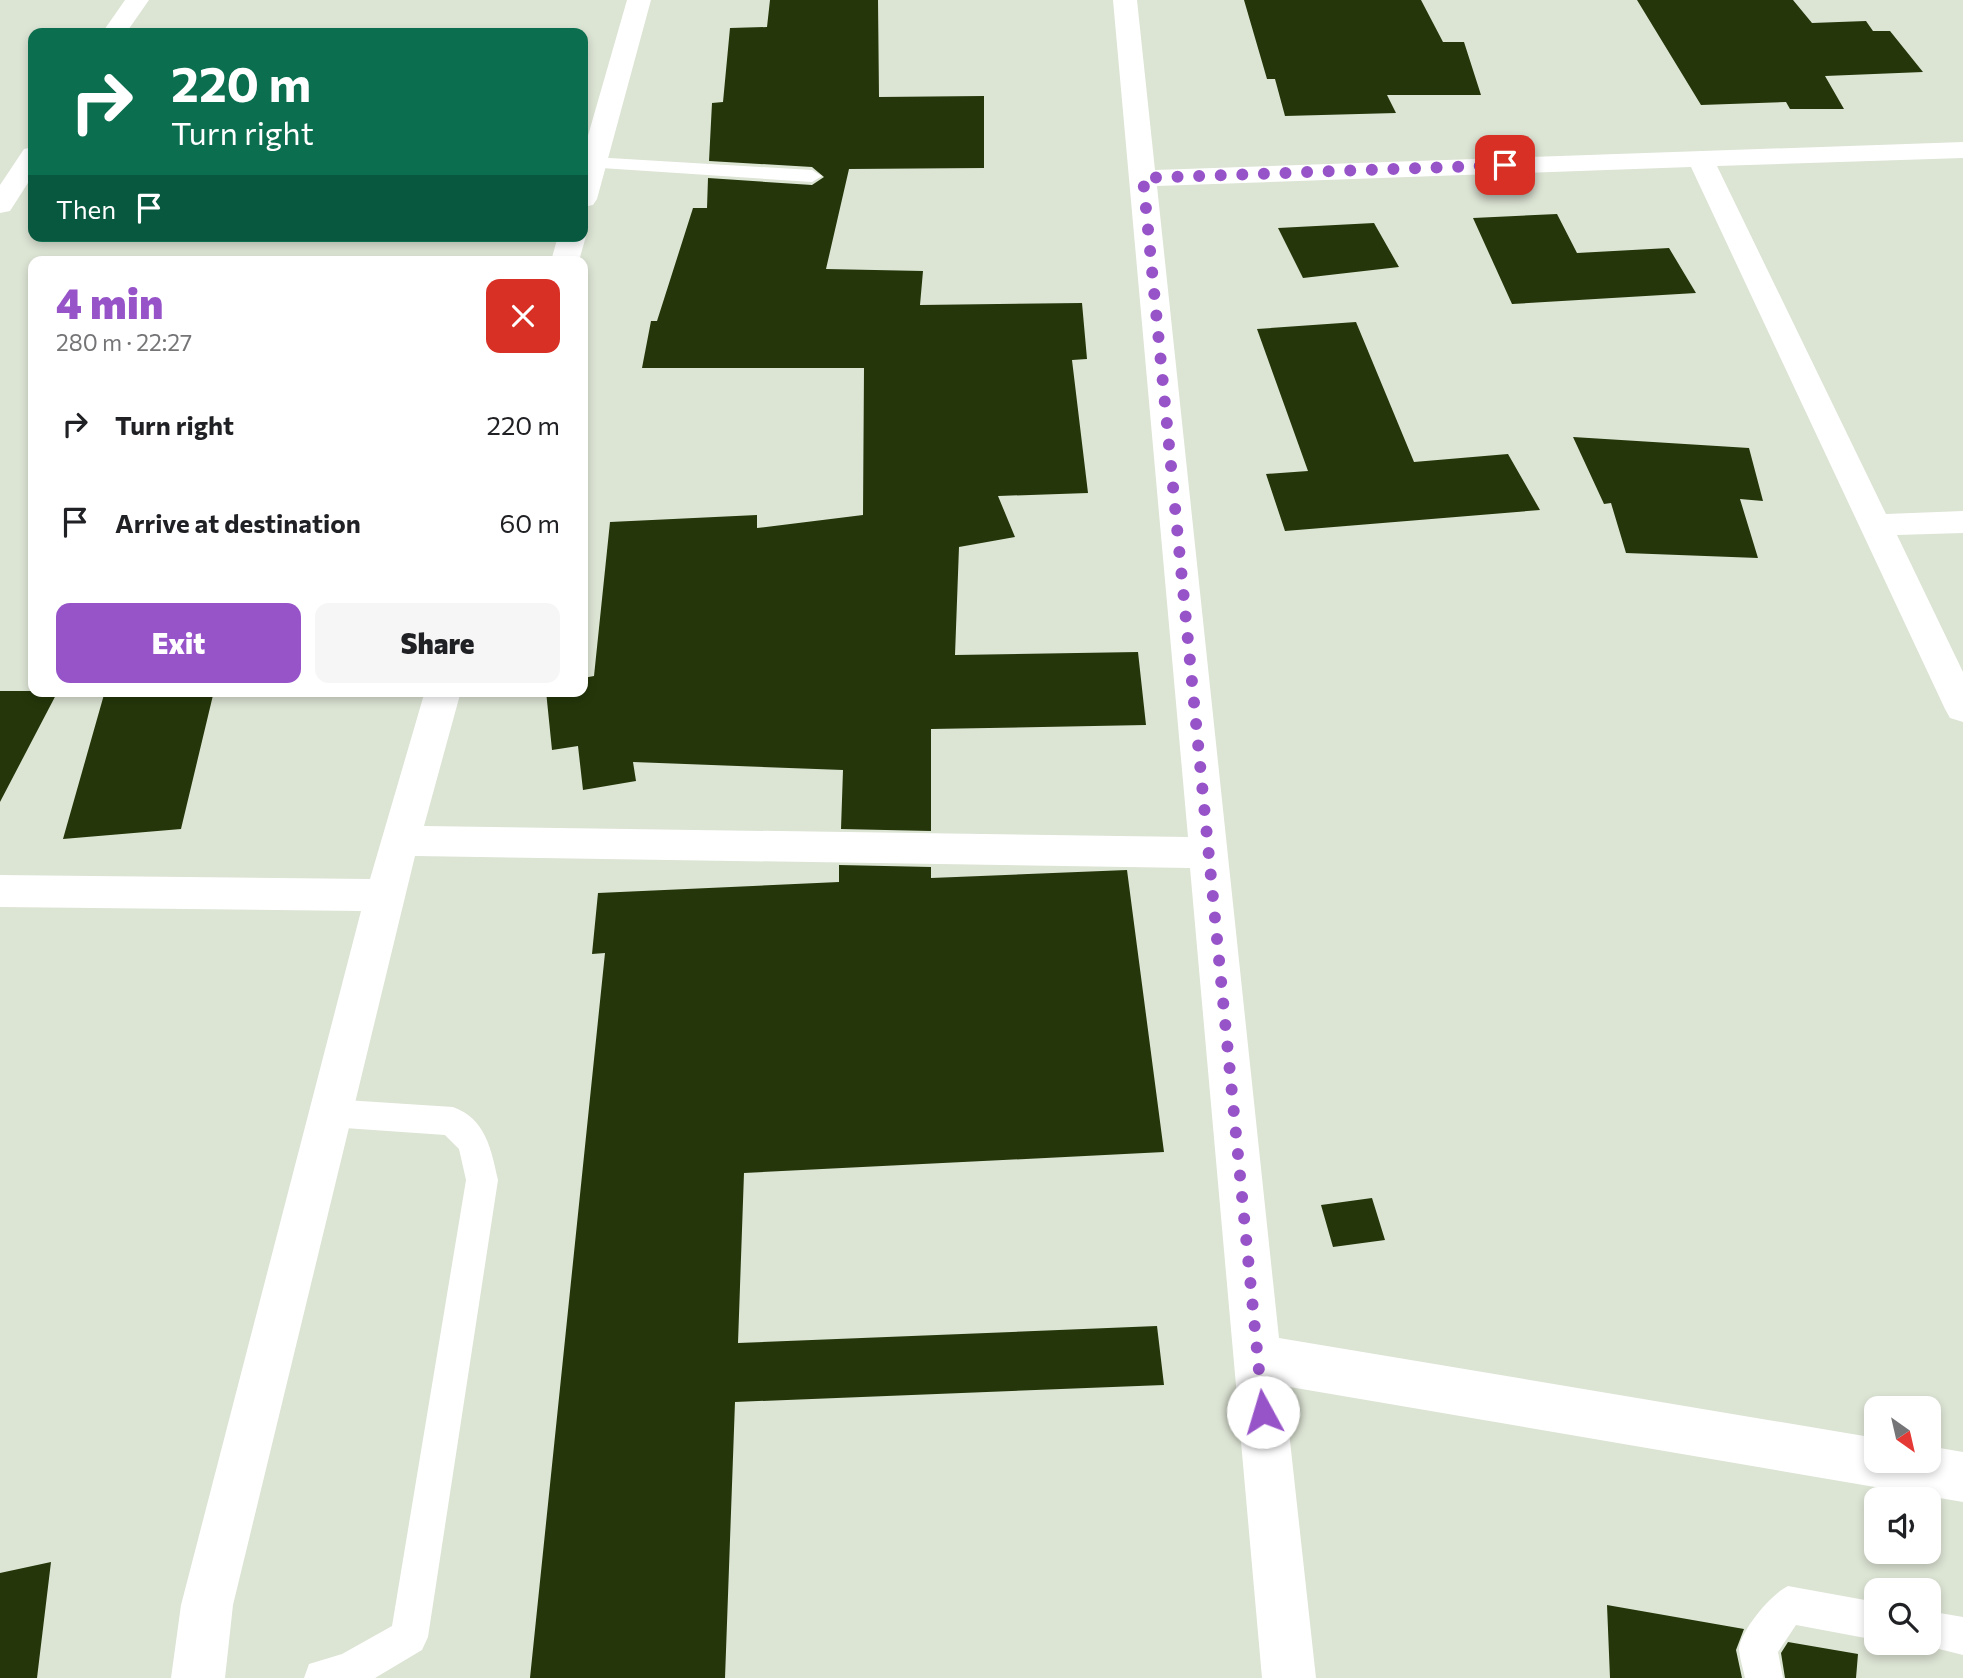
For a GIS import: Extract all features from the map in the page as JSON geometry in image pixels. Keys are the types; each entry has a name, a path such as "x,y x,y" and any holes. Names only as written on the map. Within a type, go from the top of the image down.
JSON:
{"street":[{"path":"117,28 137,0"},
{"path":"588,180 639,0"},
{"path":"1125,0 1289,1678"},
{"path":"1143,178 1963,150"},
{"path":"1700,158 1963,709"},
{"path":"0,205 28,163"},
{"path":"1877,525 1963,522"},
{"path":"198,1678 207,1605 385,895 441,697"},
{"path":"400,841 1208,853"},
{"path":"0,891 385,895"},
{"path":"1258,1358 1963,1477"}],"lane":[{"path":"593,163 811,176"},
{"path":"323,1678 348,1672 409,1637 482,1180 474,1142 453,1121 330,1113"},
{"path":"1764,1678 1758,1648 1788,1605 1864,1619"},
{"path":"1941,1632 1963,1636"}],"building":[{"path":"770,0 878,0 879,97 984,96 984,168 849,169 826,269 923,271 920,305 1082,303 1087,359 1072,360 1088,493 998,496 1015,537 959,547 955,655 1138,652 1146,725 931,729 931,831 841,829 843,770 633,762 636,781 583,790 578,746 552,750 547,697 588,697 588,677 594,676 610,522 757,515 757,528 863,515 864,368 642,368 651,321 657,321 693,208 707,208 708,178 812,185 824,177 812,167 709,161 712,103 723,102 730,28 767,27"},
{"path":"1244,0 1421,0 1443,42 1464,42 1481,95 1387,95 1396,113 1285,116 1275,79 1267,79"},
{"path":"1637,0 1793,0 1812,23 1866,21 1873,31 1890,31 1923,72 1825,76 1844,109 1790,109 1786,102 1701,105"},
{"path":"1557,214 1577,253 1669,248 1696,293 1512,304 1473,218"},
{"path":"1374,223 1399,267 1303,278 1278,228"},
{"path":"1356,322 1414,462 1508,454 1540,510 1285,531 1266,474 1308,471 1257,329"},
{"path":"1573,437 1749,448 1763,501 1740,499 1758,558 1626,553 1611,503 1604,504"},
{"path":"0,691 28,691 28,697 55,697 0,802"},
{"path":"103,697 213,697 181,829 63,839"},
{"path":"839,865 931,867 931,878 1127,870 1164,1152 744,1173 738,1343 1157,1326 1164,1385 735,1402 725,1678 530,1678 605,953 592,954 598,893 839,882"},
{"path":"1372,1198 1385,1240 1333,1247 1321,1205"},
{"path":"51,1562 37,1678 0,1678 0,1573"},
{"path":"1607,1605 1744,1629 1736,1650 1742,1678 1610,1678"},
{"path":"1788,1642 1858,1654 1856,1678 1785,1678 1781,1653"}],"route":[{"path":"1263,1412 1143,178 1505,165"}]}
